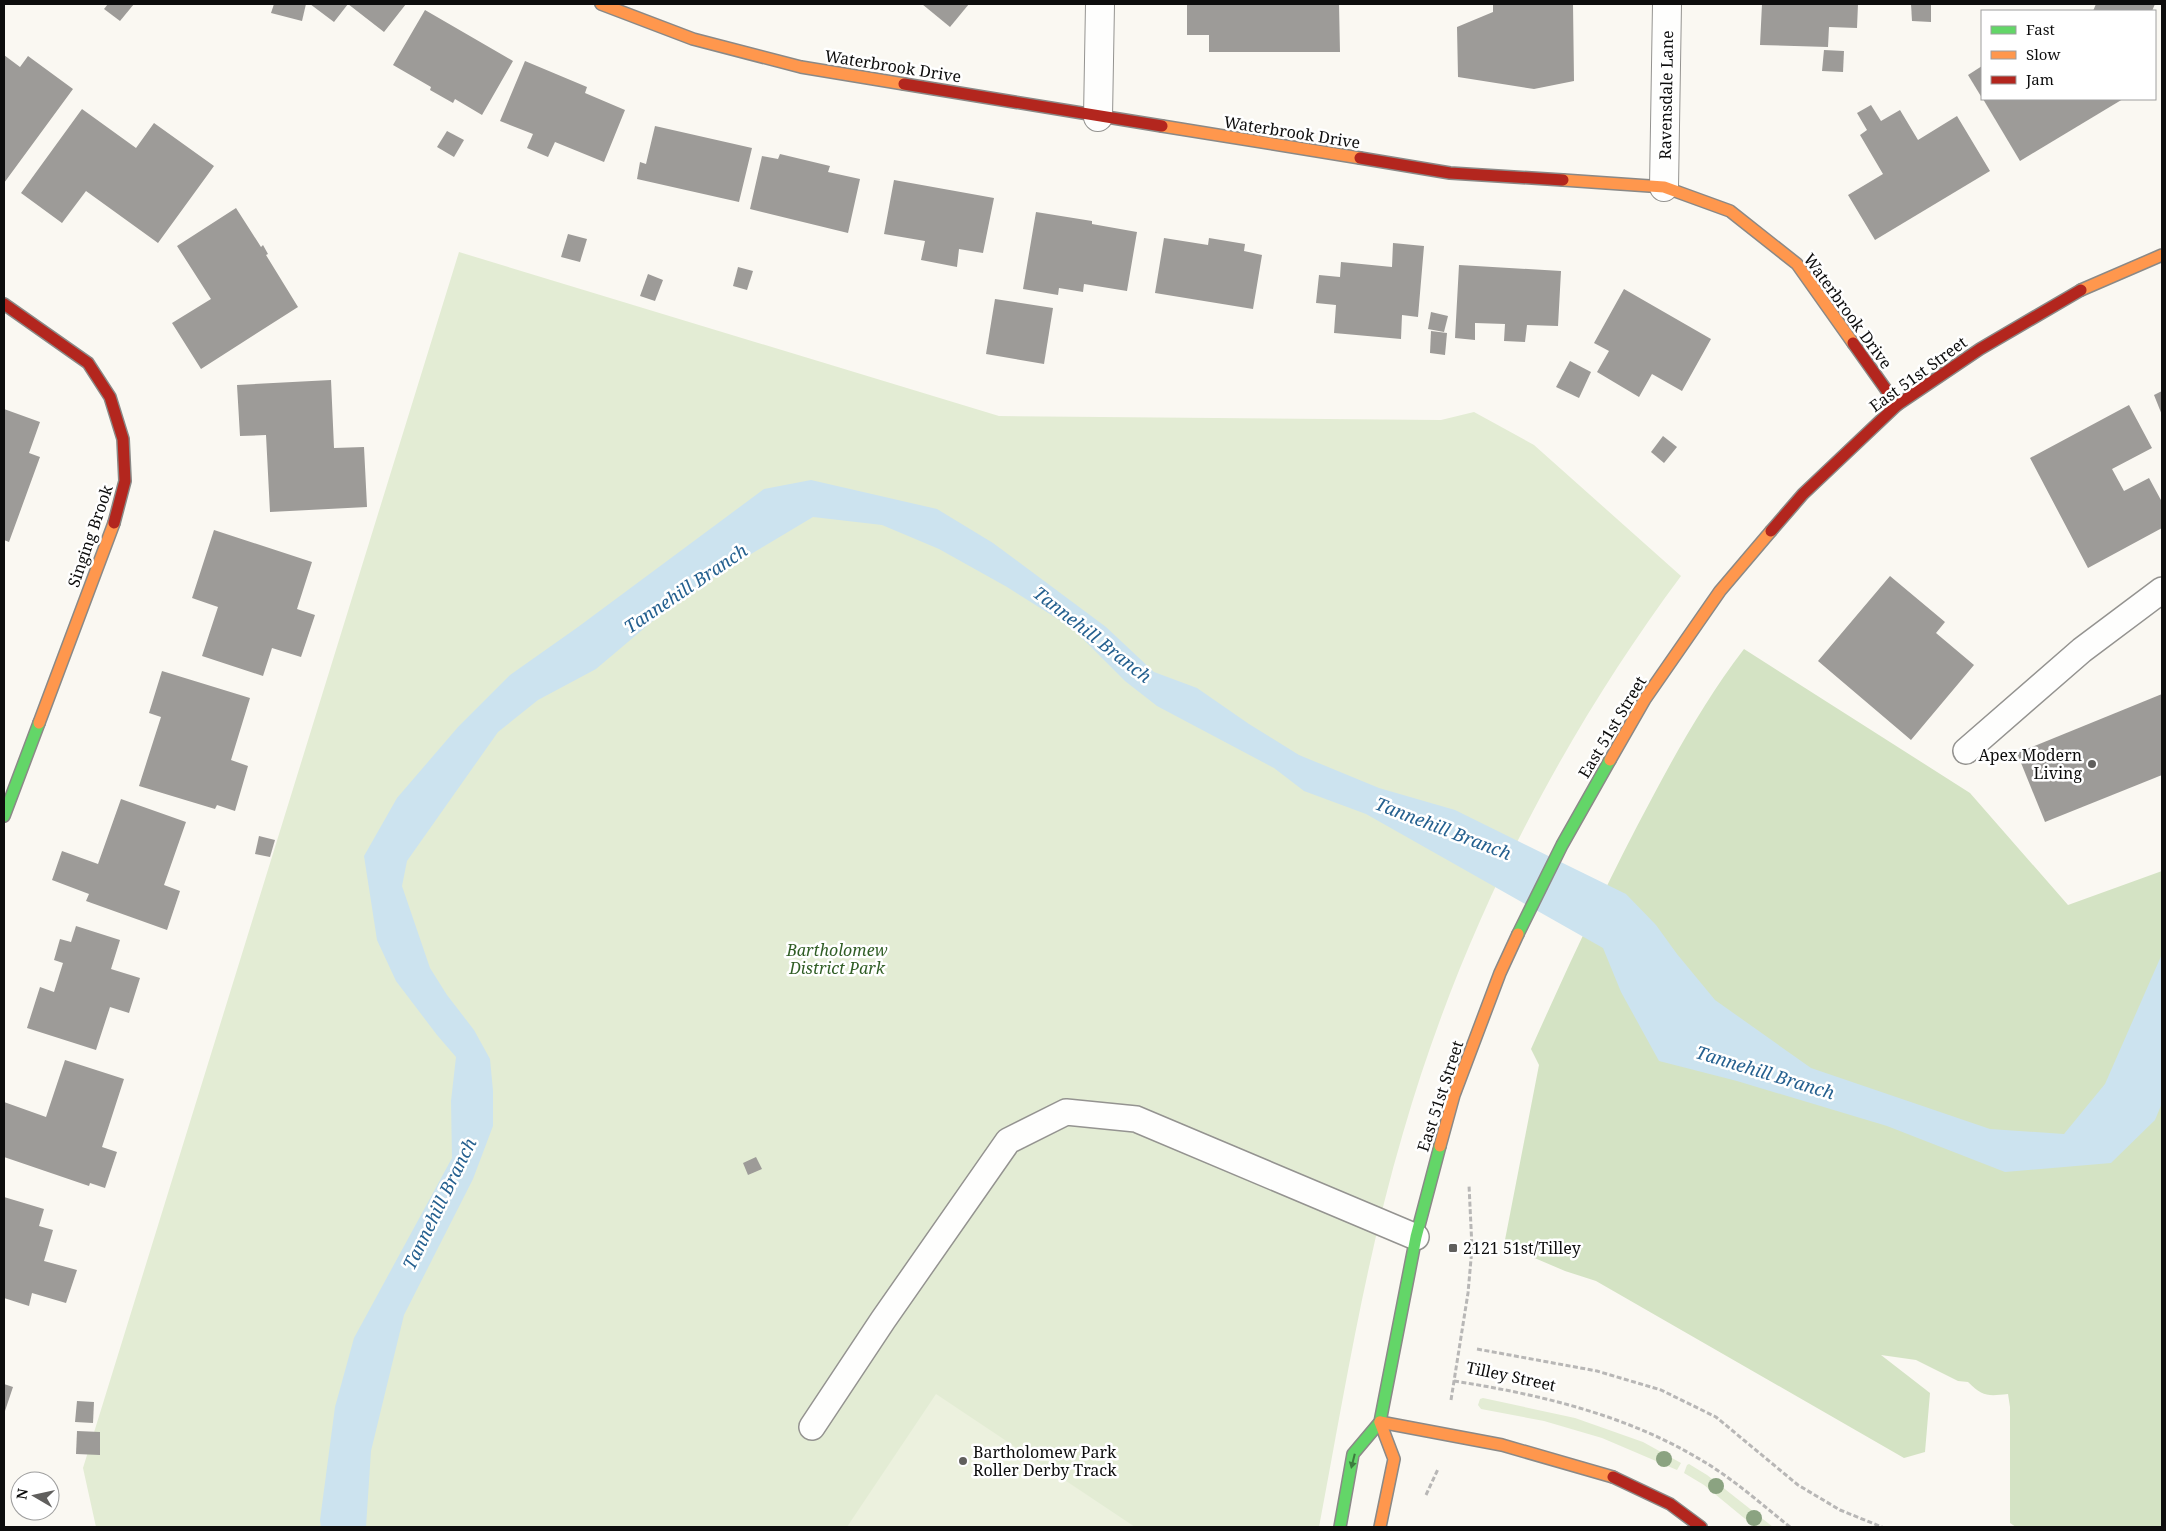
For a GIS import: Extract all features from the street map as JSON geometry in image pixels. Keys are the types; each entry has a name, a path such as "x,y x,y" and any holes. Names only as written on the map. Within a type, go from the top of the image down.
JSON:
{"street":[{"name":"Waterbrook Drive","path":"601,4 692,39 801,68 1450,173 1664,187 1730,211 1797,264 1897,405"},
{"path":"1098,117 1100,4"},
{"name":"Ravensdale Lane","path":"1664,187 1667,4"},
{"name":"East 51st Street","path":"1340,1527 1353,1454 1380,1422 1416,1237 1454,1095 1514,941 1562,845 1645,699 1720,591 1803,494 1897,405 1980,348 2081,290 2162,255"},
{"name":"Singing Brook","path":"4,304 88,363 110,397 123,439 125,481 113,526 4,816"},
{"path":"1380,1422 1394,1459 1380,1527"},
{"path":"1380,1422 1502,1445 1610,1475 1670,1504 1701,1527"}],"lane":[{"path":"1966,752 2082,650 2162,590"},
{"path":"812,1427 883,1320 1008,1141 1066,1112 1136,1119 1416,1237"}],"path":[{"name":"Tilley Street","path":"1469,1181 1472,1248 1468,1293 1454,1381 1573,1406 1618,1421 1658,1438 1696,1456 1724,1474 1790,1527"},
{"path":"1477,1349 1597,1372 1661,1390 1716,1417 1798,1485 1840,1510 1882,1527"},
{"path":"1450,1406 1454,1381"},
{"path":"1422,1503 1443,1460"}],"green space":[{"name":"Bartholomew District Park","path":"459,252 999,416 1441,420 1474,412 1534,445 1681,576 1593,705 1554,773 1517,842 1484,912 1453,985 1403,1133 1377,1230 1356,1329 1319,1527 96,1527 83,1468"},
{"path":"1744,649 1970,793 2068,905 2162,871 2162,1527 2016,1527 2010,1523 2010,1407 2008,1394 1982,1393 1968,1382 1958,1381 1916,1360 1881,1355 1930,1393 1925,1452 1904,1458 1596,1281 1565,1271 1504,1245 1539,1065 1531,1049 1589,922 1652,798 1695,722 1718,685"},
{"name":"Bartholomew Park Roller Derby Track","path":"936,1394 1135,1527 847,1527"},
{"path":"1483,1398 1575,1418 1643,1442 1681,1463 1677,1470 1602,1438 1544,1421 1481,1409 1478,1405 1480,1399"},
{"path":"1689,1464 1707,1475 1773,1527 1755,1527 1704,1485 1684,1473"}],"water":[{"name":"Tannehill Branch","path":"811,480 937,509 993,543 1106,627 1154,672 1197,688 1249,724 1299,755 1379,788 1455,810 1626,894 1656,925 1715,1000 1811,1068 1990,1129 2064,1134 2105,1084 2162,954 2162,1103 2155,1120 2111,1163 2005,1172 1887,1126 1737,1081 1659,1061 1621,992 1603,948 1366,814 1304,791 1274,768 1157,706 1125,681 1072,628 1007,587 939,549 882,525 813,517 731,566 667,609 596,669 538,700 498,732 407,861 402,886 430,968 447,995 474,1030 490,1059 493,1091 493,1126 473,1179 404,1315 371,1451 366,1527 321,1527 320,1520 335,1407 354,1338 452,1158 451,1101 456,1057 396,981 377,940 364,856 397,798 458,727 510,675 764,489"}],"building":[{"path":"108,4 134,4 120,21 104,9"},
{"path":"274,4 306,4 302,21 271,13"},
{"path":"310,4 348,4 334,22"},
{"path":"348,4 406,4 384,32"},
{"path":"922,4 969,4 950,27"},
{"path":"1187,4 1339,4 1340,52 1209,52 1209,35 1187,35"},
{"path":"1493,4 1573,4 1574,81 1534,89 1458,77 1457,27 1493,12"},
{"path":"1762,4 1858,4 1857,28 1829,27 1828,47 1760,45"},
{"path":"1911,4 1931,4 1931,22 1912,21"},
{"path":"2096,4 2155,4 2152,10 2093,10"},
{"path":"425,10 513,61 482,115 455,99 453,103 430,90 431,87 393,65"},
{"path":"1824,50 1844,51 1843,72 1822,71"},
{"path":"4,55 20,67 28,56 73,89 4,183"},
{"path":"525,61 587,87 585,93 625,110 604,162 555,142 548,157 527,148 533,134 500,121"},
{"path":"1981,67 1981,96 1968,75"},
{"path":"1984,100 2121,100 2020,161"},
{"path":"1871,105 1881,121 1900,110 1918,140 1957,116 1990,171 1875,240 1848,195 1883,174 1860,135 1867,130 1857,113"},
{"path":"82,109 136,148 154,123 214,166 158,243 86,191 62,223 21,193"},
{"path":"655,126 752,148 739,202 637,179 640,162 646,164"},
{"path":"447,131 464,140 454,157 437,147"},
{"path":"780,154 830,166 828,172 860,179 848,233 750,209 762,156 778,159"},
{"path":"894,180 994,198 983,253 959,249 957,267 921,260 925,241 884,234"},
{"path":"236,208 261,247 263,245 268,254 266,255 298,307 201,369 172,323 211,299 177,246"},
{"path":"1036,212 1092,221 1092,224 1137,232 1127,291 1084,284 1083,292 1059,288 1058,295 1023,289"},
{"path":"568,234 587,239 580,262 561,257"},
{"path":"1164,238 1208,245 1209,238 1245,244 1244,251 1262,255 1253,309 1155,293"},
{"path":"1393,243 1424,246 1418,317 1402,315 1401,339 1334,333 1336,305 1316,303 1319,275 1340,277 1341,262 1392,267"},
{"path":"1459,265 1561,271 1558,326 1527,325 1525,342 1504,341 1505,324 1475,323 1475,340 1455,338"},
{"path":"738,267 753,271 747,290 733,286"},
{"path":"648,274 663,280 655,301 640,296"},
{"path":"1624,289 1711,339 1682,391 1652,374 1639,397 1597,372 1609,351 1594,343"},
{"path":"995,299 1053,308 1044,364 986,354"},
{"path":"1431,312 1448,316 1444,332 1428,329"},
{"path":"1431,331 1447,333 1445,355 1430,353"},
{"path":"1570,361 1591,372 1579,398 1556,387"},
{"path":"331,380 334,448 364,447 367,507 270,512 266,435 240,436 237,385"},
{"path":"2162,391 2162,415 2154,395"},
{"path":"2129,405 2152,448 2112,469 2124,491 2149,478 2162,502 2162,528 2088,568 2030,458"},
{"path":"4,409 40,422 29,453 40,457 9,542 4,540"},
{"path":"1663,436 1677,447 1664,463 1651,452"},
{"path":"214,530 312,562 297,609 315,615 301,657 272,648 263,676 202,656 218,607 192,598"},
{"path":"1890,576 1945,622 1936,633 1974,665 1911,740 1818,661"},
{"path":"162,671 250,698 231,760 248,766 235,811 217,805 215,809 139,786 161,717 149,713"},
{"name":"Apex Modern Living","path":"2162,694 2162,775 2045,822 2017,753"},
{"path":"121,799 186,822 164,885 180,891 167,930 86,901 89,894 52,880 62,851 98,864"},
{"path":"259,836 275,840 270,857 255,854"},
{"path":"76,926 120,940 111,969 140,978 129,1013 110,1007 96,1050 27,1028 40,987 54,992 63,963 54,960 60,939 71,942"},
{"path":"65,1060 124,1079 102,1147 117,1152 105,1188 90,1183 89,1186 4,1157 4,1102 46,1117"},
{"path":"756,1157 762,1169 748,1175 743,1163"},
{"path":"4,1197 44,1209 39,1226 53,1230 44,1261 77,1270 66,1303 32,1293 29,1306 4,1298"},
{"path":"4,1384 13,1387 4,1414"},
{"path":"77,1401 94,1402 93,1423 75,1422"},
{"path":"77,1431 100,1432 100,1455 76,1454"}],"traffic: fast":[{"path":"4,816 39,723"},
{"path":"1518,934 1562,845 1610,760"},
{"path":"1340,1527 1353,1454 1380,1422 1416,1237 1440,1146"}],"traffic: slow":[{"path":"601,4 693,39 801,67 904,84"},
{"path":"1162,126 1360,158"},
{"path":"1563,180 1664,187 1730,211 1797,264 1853,343"},
{"path":"2081,290 2162,255"},
{"path":"39,723 114,523"},
{"path":"1610,760 1645,699 1720,591 1771,531"},
{"path":"1440,1146 1454,1095 1500,973 1518,934"},
{"path":"1380,1422 1502,1445 1613,1477"},
{"path":"1380,1422 1394,1459 1380,1527"}],"traffic: jam":[{"path":"904,84 1162,126"},
{"path":"1360,158 1450,173 1563,180"},
{"path":"1771,531 1803,494 1897,405 1980,349 2081,290"},
{"path":"4,304 88,363 110,397 123,439 125,481 114,523"},
{"path":"1853,343 1897,405"},
{"path":"1613,1477 1670,1504 1701,1527"}],"place":[{"name":"Apex Modern Living","path":"2092,764"},
{"name":"2121 51st/Tilley","path":"1453,1248"},
{"name":"Bartholomew Park Roller Derby Track","path":"963,1461"}]}
